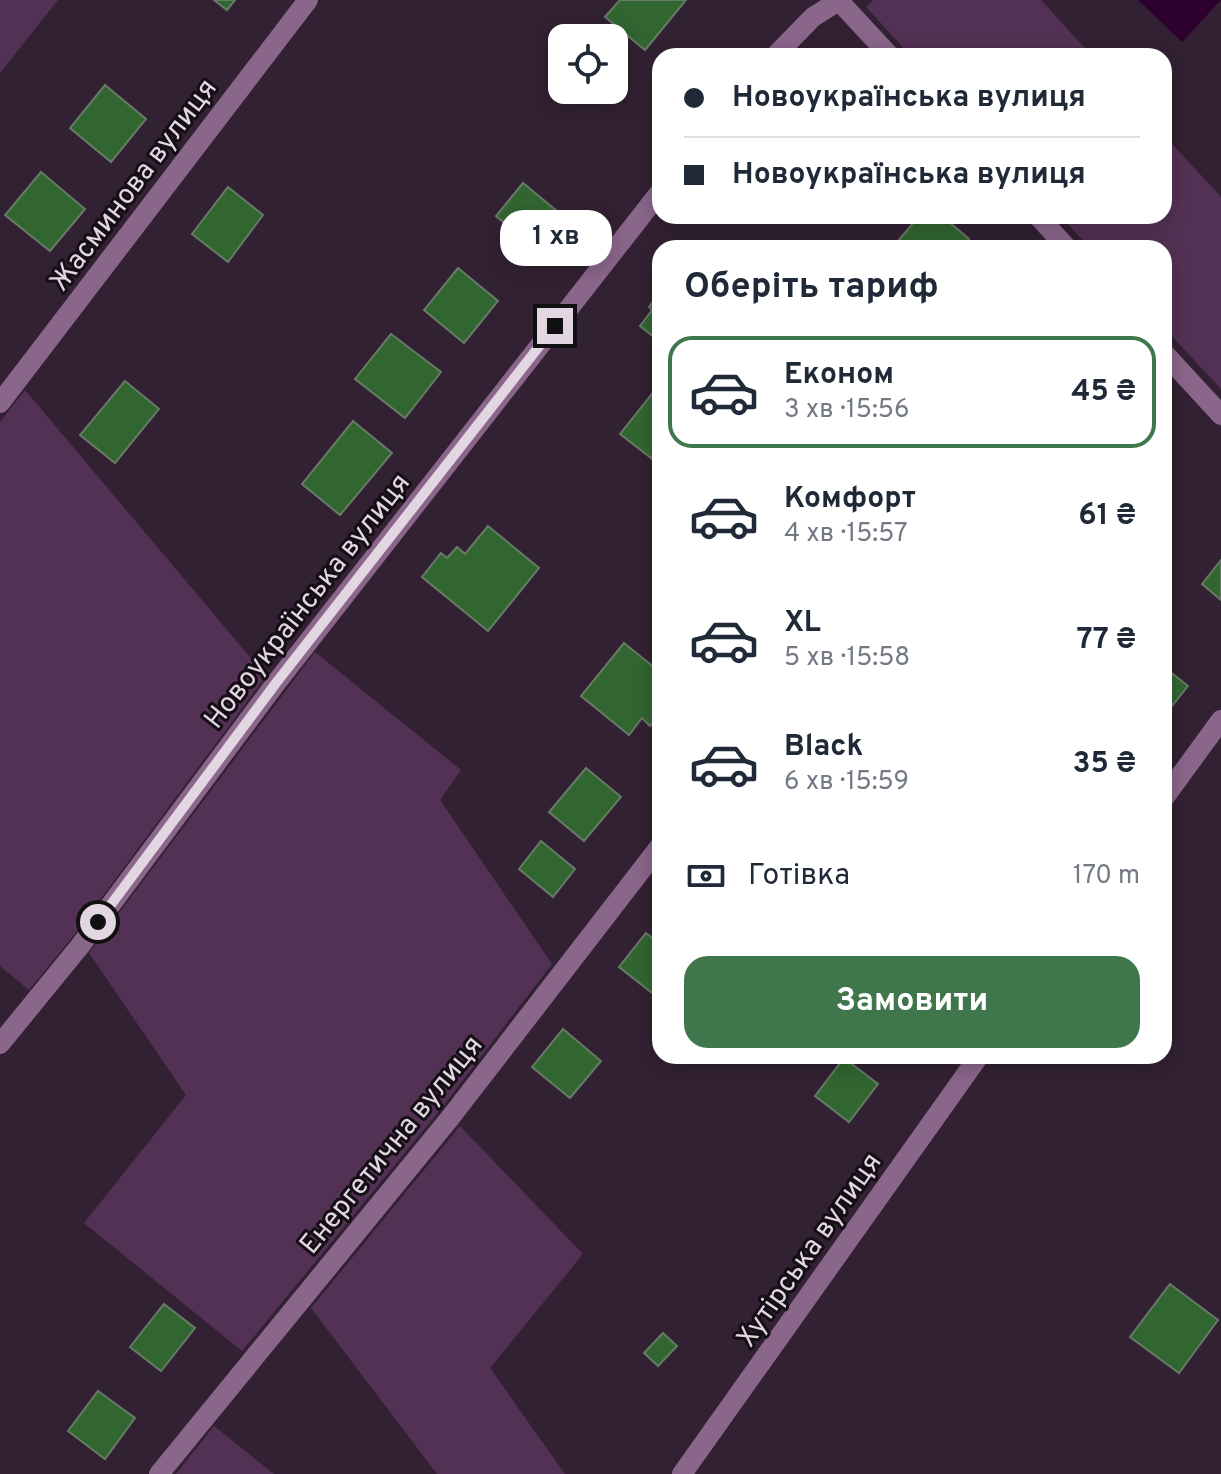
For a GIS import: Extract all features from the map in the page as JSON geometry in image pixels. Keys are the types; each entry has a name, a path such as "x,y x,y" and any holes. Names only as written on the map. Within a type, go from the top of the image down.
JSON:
{"street":[{"name":"Жасминова вулиця","path":"0,403 308,0"},
{"path":"783,48 813,17 839,0 883,48"},
{"name":"Новоукраїнська вулиця","path":"0,1044 80,946 276,683 652,202"},
{"path":"1045,224 1060,240"},
{"path":"1172,362 1221,415"},
{"path":"1172,787 1221,720"},
{"name":"Енергетична вулиця","path":"159,1474 450,1118 652,856"},
{"name":"Хутірська вулиця","path":"682,1474 973,1064"}],"shaded area":[{"path":"0,0 58,0 0,73"},
{"path":"873,0 1041,0 1085,48 904,48 866,7"},
{"path":"1138,0 1221,0 1182,42"},
{"path":"1172,144 1221,197 1221,389 1172,337 1172,240 1082,240 1068,224 1172,224"},
{"path":"25,390 266,676 71,939 29,990 0,966 0,422"},
{"path":"315,652 461,770 440,800 552,964 440,1110 242,1351 84,1223 186,1095 89,953"},
{"path":"460,1126 583,1254 490,1368 565,1474 437,1474 311,1308"},
{"path":"214,1426 274,1474 176,1474"}],"building":[{"path":"214,0 235,0 227,10"},
{"path":"620,0 686,0 645,50 628,36 628,24 613,24 605,17"},
{"path":"105,85 146,119 111,162 70,128"},
{"path":"41,172 85,209 50,251 5,215"},
{"path":"523,183 563,216 535,249 496,216"},
{"path":"228,187 263,215 228,262 192,234"},
{"path":"912,224 951,224 969,239 968,240 899,240"},
{"path":"458,268 498,301 464,343 424,310"},
{"path":"652,310 652,336 640,326"},
{"path":"391,334 441,372 405,418 355,379"},
{"path":"125,381 159,409 115,463 80,435"},
{"path":"652,394 652,459 620,434"},
{"path":"353,421 392,453 340,515 302,484"},
{"path":"488,526 539,568 488,631 422,577 441,553 447,558 457,547 465,554"},
{"path":"1221,560 1221,600 1202,584"},
{"path":"624,643 652,666 650,726 642,718 629,735 581,696"},
{"path":"1172,673 1188,686 1172,706"},
{"path":"586,768 621,797 584,841 549,812"},
{"path":"541,841 575,869 553,897 519,869"},
{"path":"646,933 652,938 652,993 619,967"},
{"path":"563,1029 601,1061 570,1098 532,1067"},
{"path":"839,1064 852,1064 878,1084 849,1122 815,1096"},
{"path":"1170,1284 1218,1320 1179,1373 1130,1337"},
{"path":"164,1304 195,1328 161,1371 130,1347"},
{"path":"663,1333 677,1346 658,1366 644,1353"},
{"path":"98,1391 135,1418 105,1459 68,1431"}],"route":[{"path":"98,922 276,683 555,326"}]}
